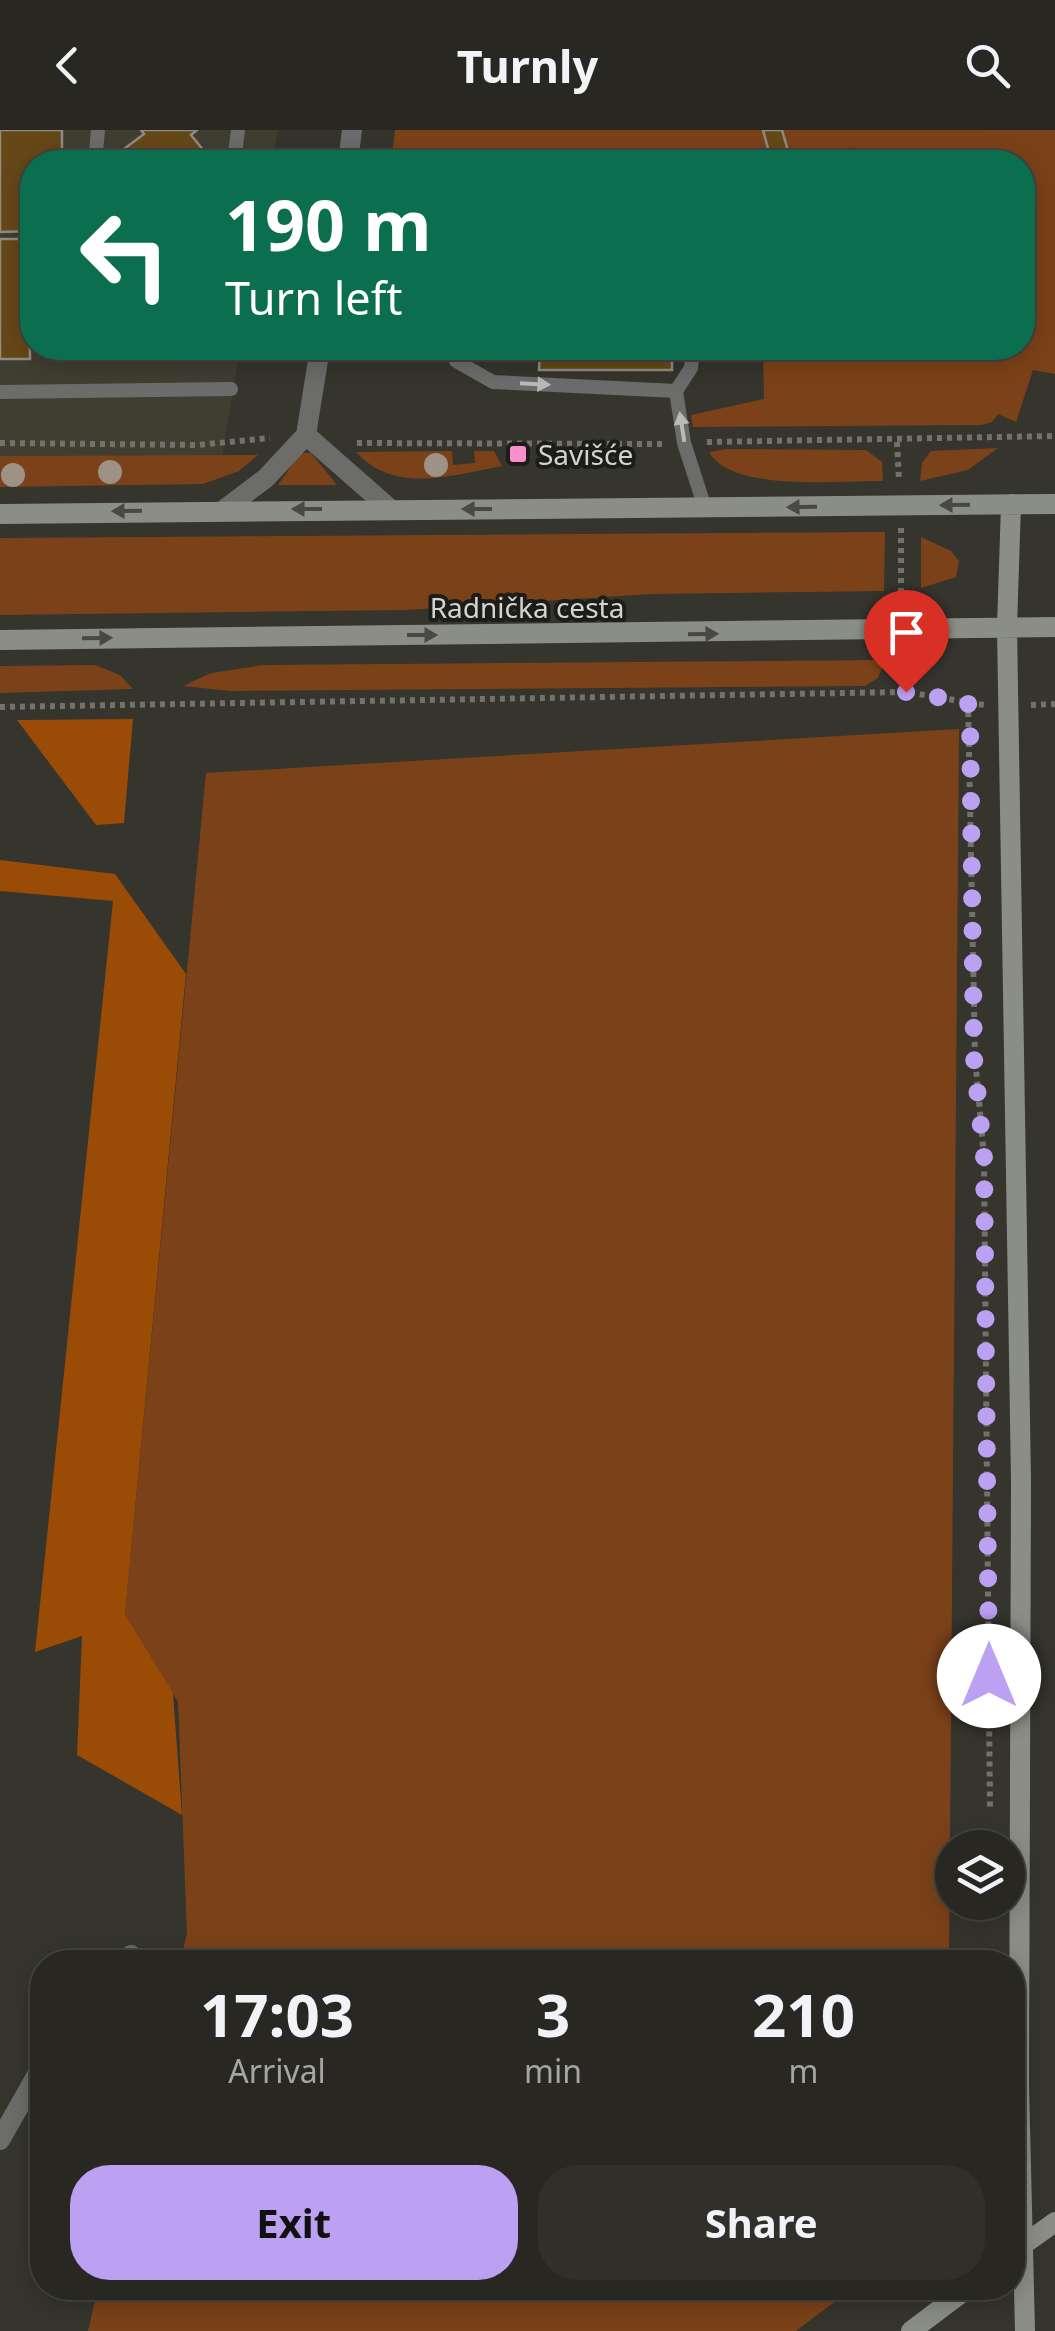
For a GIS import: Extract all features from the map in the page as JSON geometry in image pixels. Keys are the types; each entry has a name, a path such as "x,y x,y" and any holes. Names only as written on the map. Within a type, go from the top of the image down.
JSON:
{"main road":[{"path":"1011,504 1008,627 1020,1480 1018,1950"},
{"path":"0,514 1055,504"},
{"name":"Radnička cesta","path":"0,640 1055,627"},
{"path":"1025,2244 1055,2222"},
{"path":"911,2331 952,2300"},
{"path":"1022,2300 1025,2331"}],"street":[{"path":"225,509 266,478 306,435 318,360"},
{"path":"306,435 388,508"},
{"path":"0,2140 30,2087"}],"lane":[{"path":"456,360 493,382 676,392"},
{"path":"692,360 676,392 684,443 706,508"},
{"path":"0,392 230,389"}],"path":[{"path":"700,442 819,438 897,442 1055,436"},
{"path":"0,443 198,444 272,438"},
{"path":"345,441 668,444"},
{"path":"897,442 900,483"},
{"path":"900,589 901,532"},
{"path":"903,657 906,692"},
{"path":"0,707 906,692 979,704"},
{"path":"968,702 974,1058 984,1157 990,1829"}],"shaded area":[{"path":"0,130 278,130 274,150 20,150 20,360 238,360 222,457 0,458"},
{"path":"395,130 1055,130 1055,374 1033,370 1016,422 998,414 992,422 981,425 693,427 691,415 764,399 763,360 1035,360 1035,150 392,150"},
{"path":"998,448 968,470 920,481 922,463 931,451"},
{"path":"866,450 882,462 883,481 763,479 721,465 709,452"},
{"path":"452,451 453,465 475,463 474,451 494,451 502,466 445,477 406,478 388,474 356,452"},
{"path":"300,453 311,453 337,485 278,485"},
{"path":"258,455 239,471 203,484 0,487 0,456"},
{"path":"885,532 884,591 652,594 406,610 0,615 0,538"},
{"path":"921,537 951,551 959,561 956,577 921,588"},
{"path":"885,660 878,678 865,686 230,691 183,686 211,673 264,665"},
{"path":"95,665 120,675 133,689 0,693 0,666"},
{"path":"133,719 124,823 96,825 17,720"},
{"path":"959,729 950,1830 935,1830 935,1920 949,1920 949,1950 183,1950 187,1933 178,1702 125,1614 206,773"},
{"path":"0,860 115,874 186,974 125,1614 173,1693 182,1815 77,1755 82,1636 35,1652 113,901 0,891"},
{"path":"95,2300 837,2300 796,2331 88,2331"}],"building":[{"path":"0,130 62,130 62,150 20,150 20,231 0,232"},
{"path":"141,130 197,130 191,135 203,150 123,150 144,134"},
{"path":"763,130 782,130 788,150 768,150"},
{"path":"0,239 20,239 20,359 0,359"},
{"path":"539,360 672,360 672,370 539,370"}],"place":[{"name":"Savišće","path":"518,454"}],"route":[{"path":"906,692 968,702 970,718 974,1058 984,1157 989,1676"}]}
